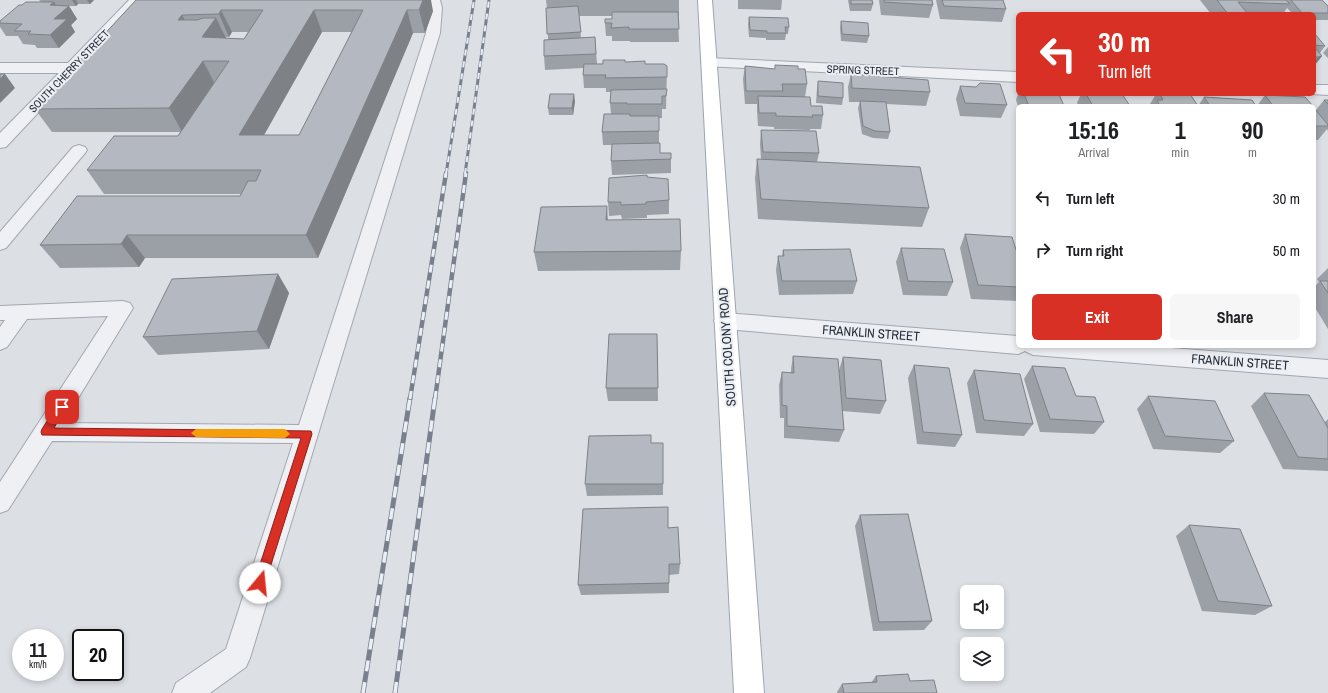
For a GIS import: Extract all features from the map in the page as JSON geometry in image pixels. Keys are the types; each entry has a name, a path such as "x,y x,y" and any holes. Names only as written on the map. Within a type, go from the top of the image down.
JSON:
{"main road":[{"name":"SOUTH COLONY ROAD","path":"705,0 749,693"}],"street":[{"name":"SOUTH CHERRY STREET","path":"0,143 137,0"},
{"name":"SPRING STREET","path":"709,63 1016,77"},
{"path":"0,68 71,68"},
{"path":"1316,90 1328,90"},
{"name":"FRANKLIN STREET","path":"725,321 1016,345"},
{"name":"FRANKLIN STREET","path":"1059,348 1328,369"}],"lane":[{"path":"186,693 237,658 433,33 436,8 434,0"},
{"path":"0,244 79,150"},
{"path":"0,313 124,308 0,502"},
{"path":"0,342 22,312"},
{"path":"46,432 307,434"}],"building":[{"path":"136,0 423,0 419,10 407,10 306,235 127,235 121,244 40,245 77,196 240,196 248,181 256,181 261,170 87,170 114,136 178,136 229,61 203,61 169,108 35,109","holes":["221,10 263,10 244,39 202,37 216,18 178,20 182,15 219,14","314,10 363,10 299,135 239,135"]},
{"path":"851,0 872,0 873,4 851,4"},
{"path":"884,0 932,0 933,5 884,2"},
{"path":"942,0 1003,0 1006,9 944,6"},
{"path":"1217,0 1286,0 1290,4 1238,2 1246,12 1226,12"},
{"path":"1291,0 1322,0 1328,6 1328,13 1301,12"},
{"path":"26,2 54,2 50,5 69,6 54,19 67,19 50,35 28,34 31,31 14,31 22,24 0,23 0,21 19,5"},
{"path":"578,6 581,32 547,34 546,8"},
{"path":"612,12 678,12 679,29 629,29 629,27 611,28 612,23 605,23 605,19 612,19"},
{"path":"749,17 788,18 789,27 785,27 786,33 767,33 767,31 750,30"},
{"path":"841,21 868,23 869,36 842,34"},
{"path":"1316,35 1325,46 1316,45"},
{"path":"595,37 596,54 544,56 544,40"},
{"path":"1316,49 1322,56 1316,57"},
{"path":"603,60 625,60 625,62 645,61 645,64 664,64 667,66 667,77 605,78 606,75 583,75 584,64 603,64"},
{"path":"775,65 798,66 798,69 805,69 807,84 782,84 783,91 746,91 745,66 775,69"},
{"path":"0,74 5,74 0,79"},
{"path":"851,74 928,80 930,92 852,88"},
{"path":"818,81 843,83 843,98 818,96"},
{"path":"980,83 1000,84 1007,105 965,103 960,86 976,87"},
{"path":"667,89 666,96 662,96 662,104 610,103 611,90"},
{"path":"550,94 574,94 572,108 548,108"},
{"path":"758,96 810,97 811,106 822,106 823,115 812,115 813,117 776,116 776,113 759,113"},
{"path":"1025,96 1060,96 1063,104 1028,104"},
{"path":"1087,96 1123,96 1129,104 1092,104"},
{"path":"1161,96 1191,96 1197,104 1159,104 1157,100 1163,100"},
{"path":"1266,96 1305,97 1311,104 1272,104"},
{"path":"1204,97 1252,100 1255,104 1209,104"},
{"path":"860,101 886,102 890,132 875,131 863,126"},
{"path":"1316,110 1328,125 1316,126"},
{"path":"604,114 659,116 659,131 602,132"},
{"path":"761,130 816,131 819,153 763,152"},
{"path":"660,143 660,153 671,153 671,159 611,161 612,144"},
{"path":"757,159 920,167 929,208 761,199"},
{"path":"647,175 647,177 668,179 669,200 646,202 646,204 621,205 621,202 608,202 609,178"},
{"path":"607,206 606,220 680,219 681,251 534,252 541,207"},
{"path":"965,234 1012,237 1016,250 1016,287 978,285"},
{"path":"901,248 944,249 953,282 908,281"},
{"path":"850,249 857,281 782,281 778,256 784,256 783,250"},
{"path":"278,274 257,331 143,337 172,279"},
{"path":"1320,281 1328,281 1328,293"},
{"path":"609,334 657,334 658,388 606,388"},
{"path":"793,356 838,359 844,430 787,426 787,406 782,405 782,372 794,373"},
{"path":"843,357 881,360 886,401 846,398"},
{"path":"914,365 949,368 962,435 923,432"},
{"path":"1032,366 1065,368 1076,396 1095,397 1104,422 1050,419"},
{"path":"974,370 1020,374 1033,424 984,420"},
{"path":"1264,393 1309,395 1328,428 1328,459 1298,457"},
{"path":"1148,396 1215,401 1234,441 1165,436"},
{"path":"651,435 651,443 663,443 663,484 585,484 589,436"},
{"path":"668,507 668,528 678,527 680,564 669,564 669,583 578,585 583,509"},
{"path":"908,514 932,621 879,622 860,515"},
{"path":"1189,525 1240,529 1272,606 1218,601"},
{"path":"908,674 910,681 934,680 937,693 844,693 842,684 877,682 876,676"}],"railway":[{"path":"446,174 474,0"},
{"path":"465,174 489,0"},
{"path":"410,399 446,173"},
{"path":"435,399 466,173"},
{"path":"363,693 410,398"},
{"path":"395,693 435,398"}],"slow traffic":[{"path":"196,433 285,434"}],"route":[{"path":"62,407 46,432 307,434 260,583"}]}
